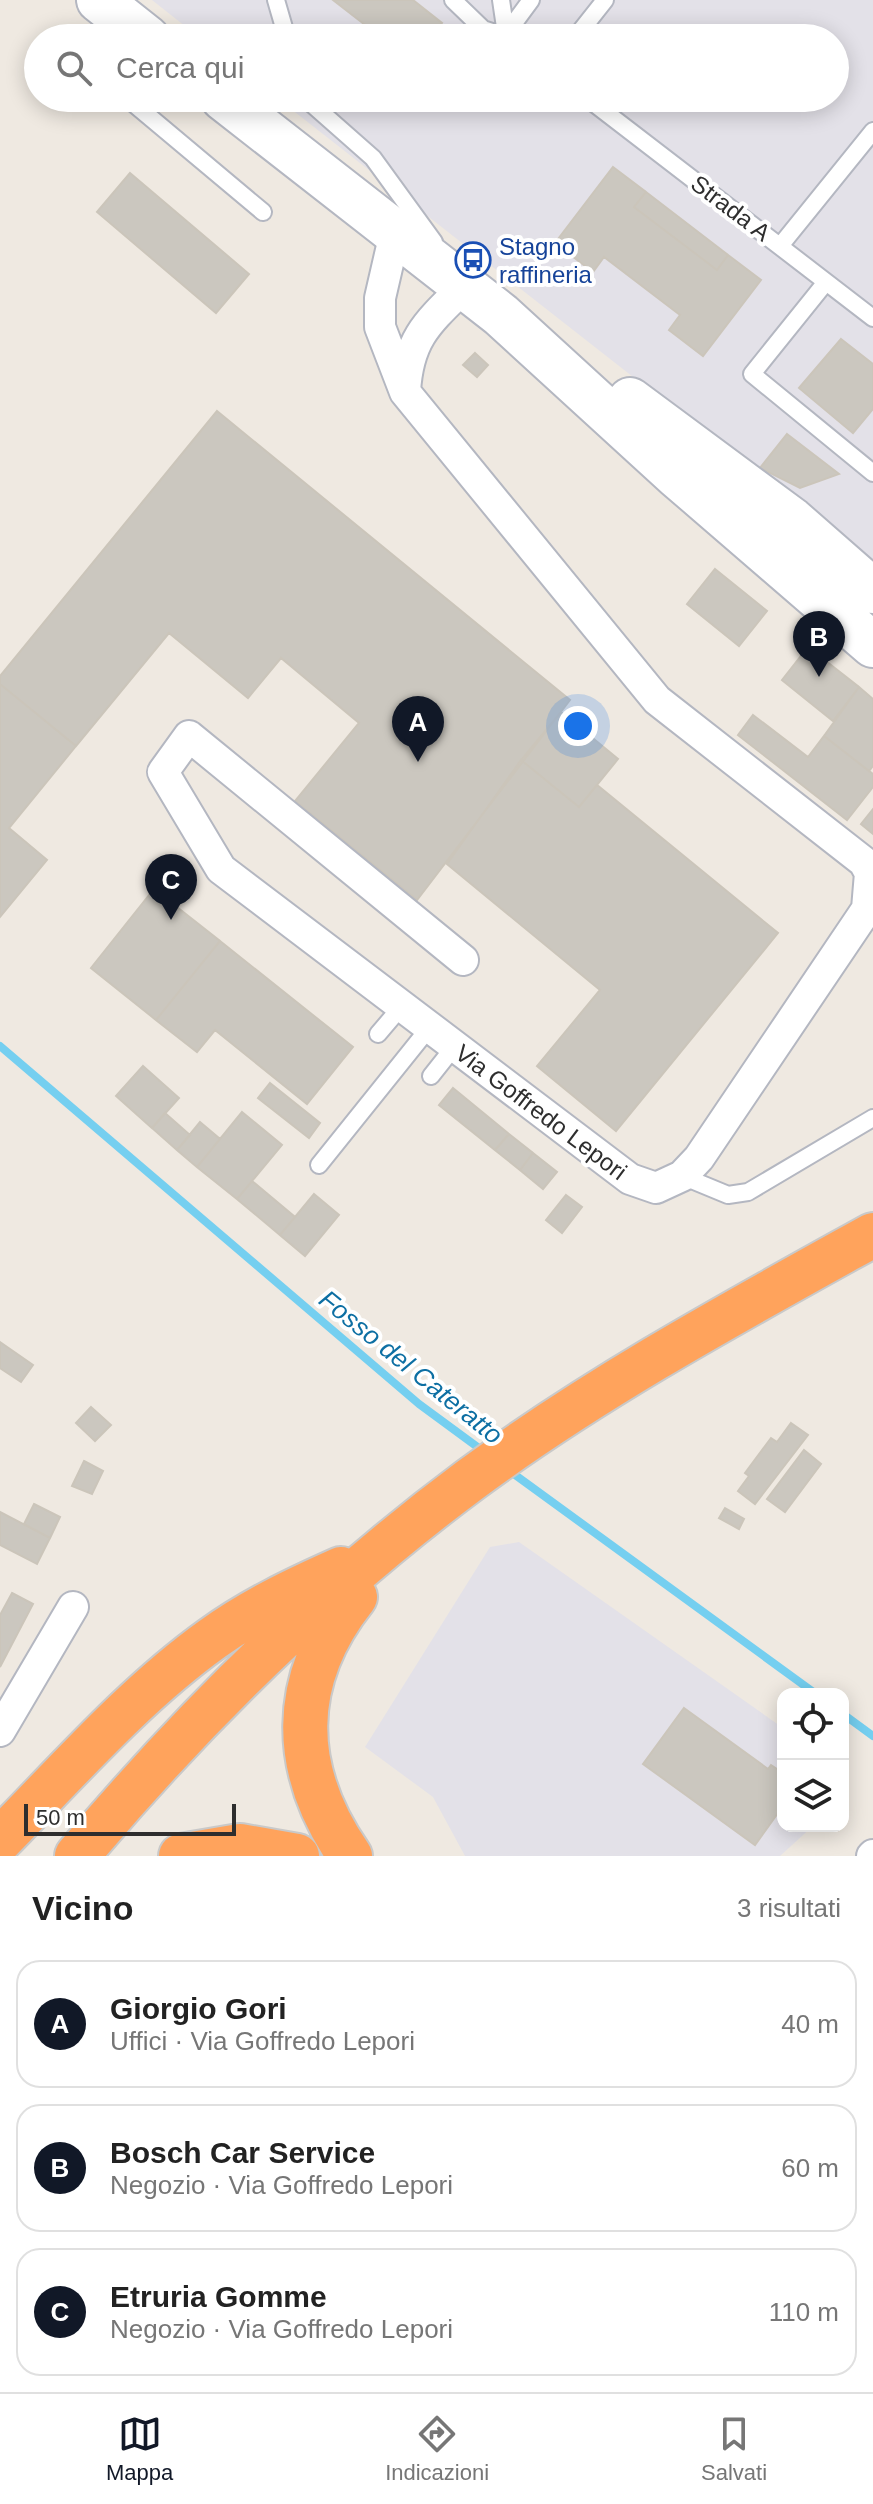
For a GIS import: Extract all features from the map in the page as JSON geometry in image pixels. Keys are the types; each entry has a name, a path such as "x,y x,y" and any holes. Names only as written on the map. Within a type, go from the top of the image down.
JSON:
{"highway":[{"path":"77,1856 121,1803 235,1684 417,1521 525,1442 684,1340 873,1235"},
{"path":"350,1856 326,1821 310,1779 306,1740 312,1682 331,1627 417,1521"},
{"path":"0,1840 137,1704 211,1640 252,1612 379,1552"},
{"path":"181,1856 240,1846 297,1856"}],"main road":[{"path":"99,0 129,24"},
{"path":"241,112 501,315 676,475 873,645"},
{"path":"501,315 575,359 792,520 873,591"}],"street":[{"path":"395,233 380,298 380,327 405,392 657,700 864,862 872,874 867,909 699,1158 682,1176"},
{"path":"405,392 407,362 416,337 464,287"},
{"name":"Via Goffredo Lepori","path":"463,960 189,736 163,772 221,869 630,1179 656,1188 682,1176"},
{"path":"0,1731 73,1607"}],"lane":[{"path":"453,0 478,24"},
{"path":"501,0 506,24"},
{"path":"516,24 531,0"},
{"path":"586,24 605,0"},
{"path":"278,1 284,24"},
{"path":"144,112 263,212"},
{"path":"321,112 373,158 435,242 539,338"},
{"name":"Strada A","path":"605,112 873,318"},
{"path":"780,246 873,131"},
{"path":"826,282 752,374 873,473"},
{"path":"378,1034 401,1007"},
{"path":"319,1165 429,1028"},
{"path":"431,1076 454,1047"},
{"path":"682,1176 728,1195 748,1192 873,1118"}],"shaded area":[{"path":"152,0 873,0 873,565 295,112 849,112 849,24 182,24"},
{"path":"519,1542 777,1724 777,1832 806,1832 780,1856 465,1856 433,1797 365,1747 490,1547"}],"building":[{"path":"333,0 413,0 442,23 441,24 364,24"},
{"path":"613,167 646,192 634,207 717,270 728,255 761,280 703,356 669,330 680,315 604,257 593,272 555,243"},
{"path":"130,173 249,274 216,313 97,212"},
{"path":"646,192 728,255 717,270 634,207"},
{"path":"841,339 873,364 873,409 853,433 799,388"},
{"path":"475,353 488,365 477,377 463,365"},
{"path":"217,411 570,700 417,900 295,801 359,723 281,658 248,698 169,633 76,746 0,684 0,676"},
{"path":"787,434 839,474 800,488 760,468"},
{"path":"715,569 767,611 739,646 687,604"},
{"path":"808,647 859,687 833,721 782,680"},
{"path":"0,684 76,746 9,828 47,860 0,917"},
{"path":"859,687 873,699 873,766 869,771 824,736"},
{"path":"561,712 618,759 579,807 521,760"},
{"path":"753,715 808,757 824,736 873,774 873,787 847,820 738,735"},
{"path":"521,760 579,807 597,785 778,933 616,1131 537,1066 600,990 447,864"},
{"path":"873,809 873,834 861,824"},
{"path":"154,889 220,941 156,1020 91,968"},
{"path":"220,941 353,1047 307,1104 215,1030 197,1052 156,1020"},
{"path":"143,1066 179,1098 152,1128 116,1096"},
{"path":"270,1083 320,1123 309,1138 258,1098"},
{"path":"453,1088 509,1134 495,1150 439,1105"},
{"path":"242,1112 282,1145 237,1199 197,1167"},
{"path":"165,1113 190,1135 177,1150 152,1128"},
{"path":"200,1122 220,1139 197,1167 177,1150"},
{"path":"509,1134 533,1153 520,1170 495,1150"},
{"path":"533,1153 557,1172 543,1189 520,1170"},
{"path":"252,1181 295,1217 280,1235 237,1199"},
{"path":"314,1194 339,1215 305,1256 280,1235"},
{"path":"566,1195 582,1207 562,1233 546,1220"},
{"path":"0,1342 33,1365 21,1382 0,1368"},
{"path":"91,1407 111,1425 95,1441 76,1423"},
{"path":"791,1423 808,1435 755,1504 738,1491 749,1476 745,1473 771,1438 777,1442"},
{"path":"804,1450 821,1464 785,1512 767,1499"},
{"path":"84,1461 103,1471 92,1494 72,1486"},
{"path":"34,1504 60,1517 50,1538 24,1524"},
{"path":"725,1508 744,1519 739,1529 719,1518"},
{"path":"0,1512 50,1538 37,1564 0,1545"},
{"path":"12,1593 33,1604 0,1667 0,1615"},
{"path":"684,1708 768,1769 771,1765 777,1769 777,1814 755,1845 643,1764"}],"waterway":[{"name":"Fosso del Cateratto","path":"0,1046 419,1404 487,1454"},
{"name":"Fosso del Cateratto","path":"507,1469 808,1688"},
{"name":"Fosso del Cateratto","path":"849,1718 873,1736"}],"place":[{"name":"Stagno raffineria","path":"473,260"},
{"name":"Bosch Car Service","path":"819,677"},
{"name":"Giorgio Gori","path":"418,762"},
{"name":"Etruria Gomme","path":"171,920"}]}
